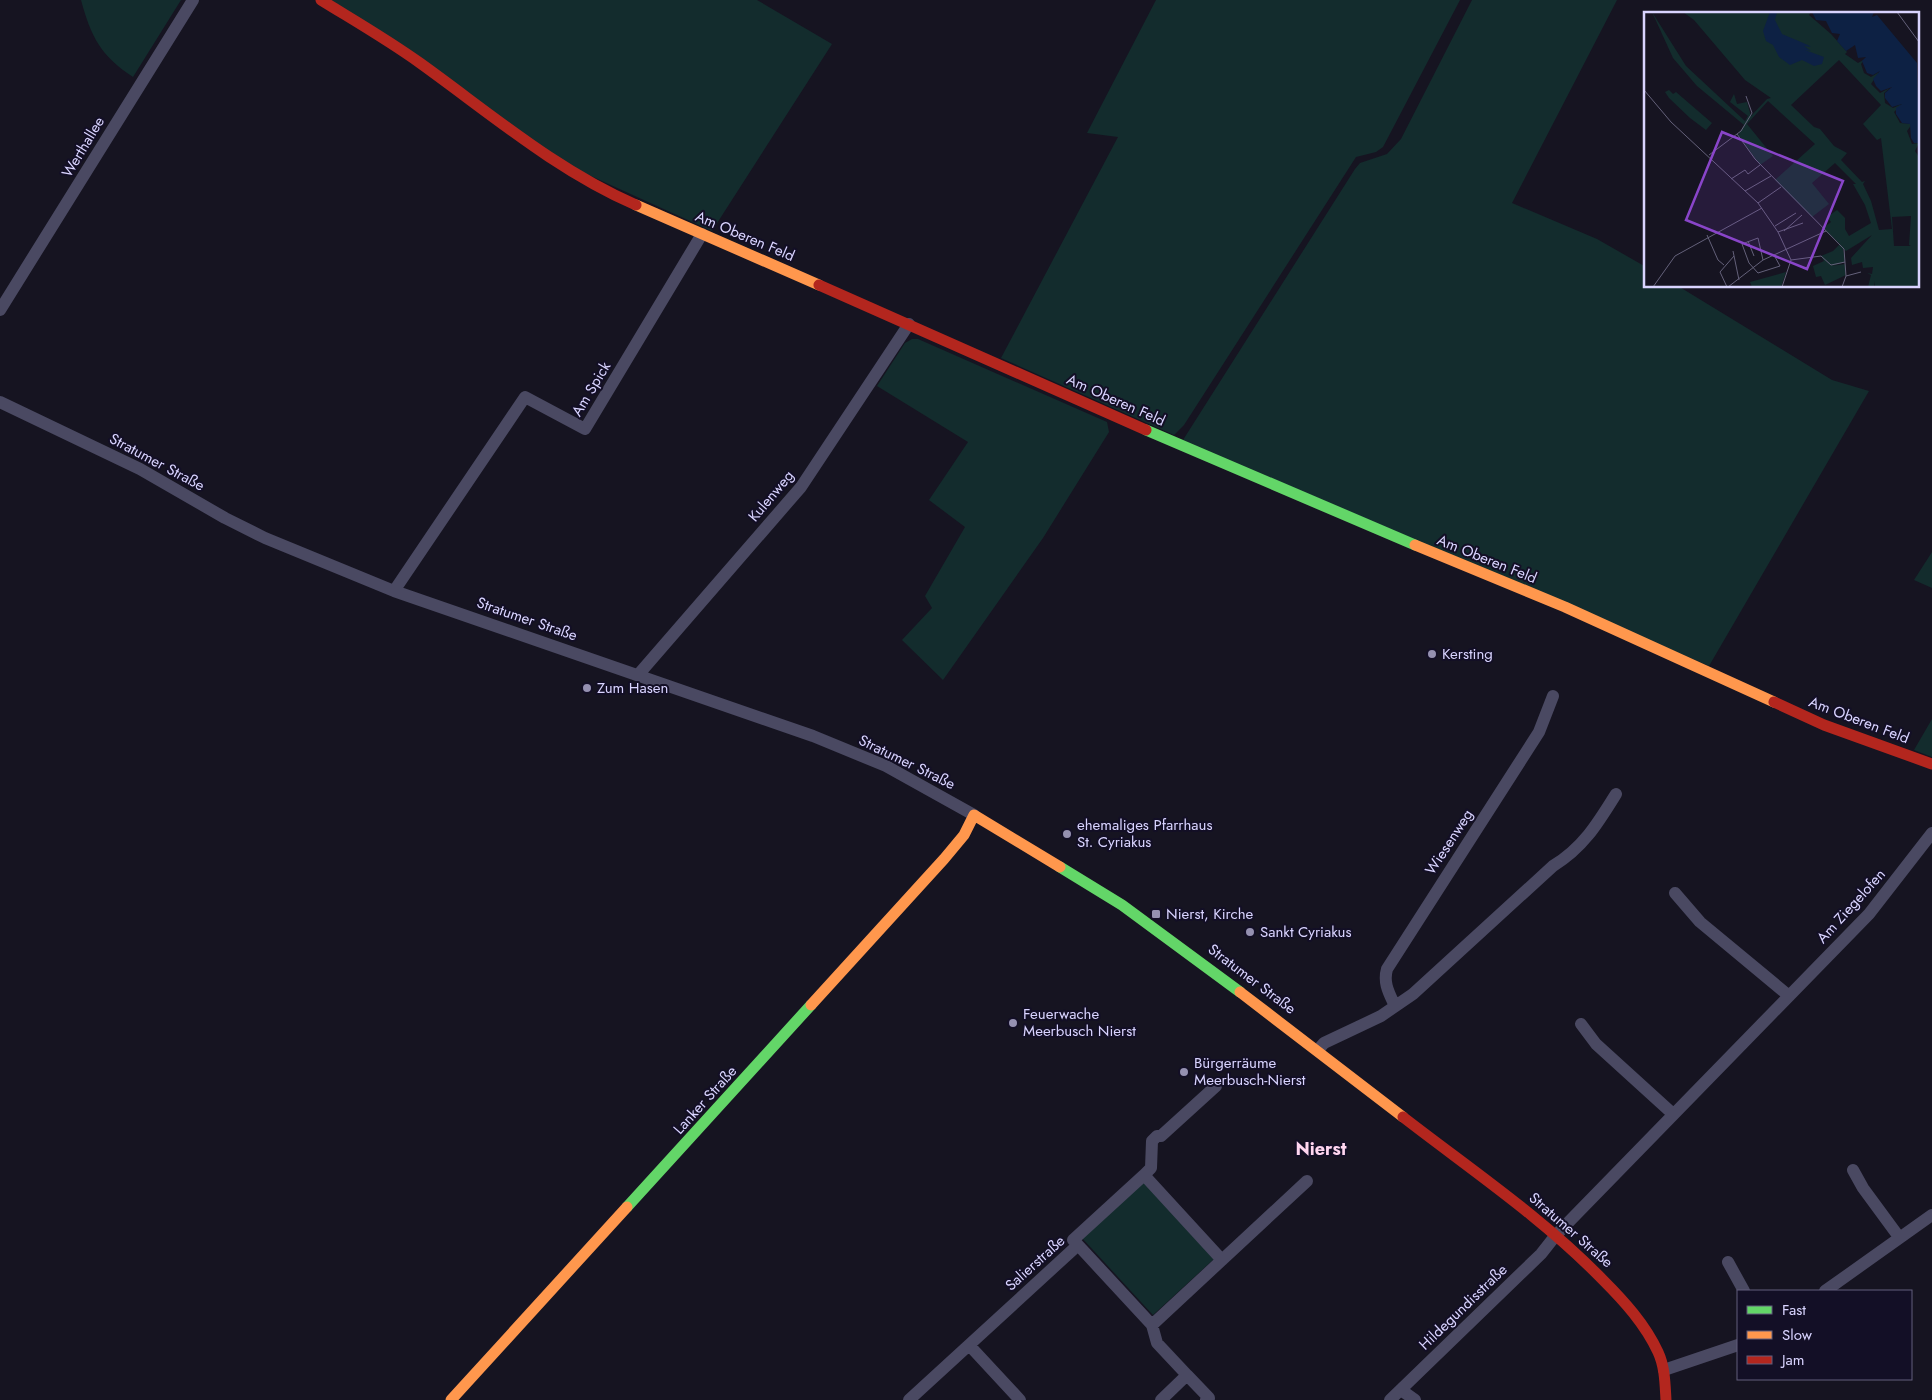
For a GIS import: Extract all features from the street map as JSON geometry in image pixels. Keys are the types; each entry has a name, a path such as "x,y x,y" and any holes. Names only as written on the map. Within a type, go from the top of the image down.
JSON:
{"street":[{"name":"Werthallee","path":"0,310 193,0"},
{"name":"Am Oberen Feld","path":"321,0 394,44 520,140 565,170 600,189 910,324 1110,415 1564,607 1824,725 1932,764"},
{"name":"Am Spick","path":"394,591 526,397 585,429 702,234"},
{"name":"Kulenweg","path":"638,675 801,487 910,324"},
{"name":"Stratumer Straße","path":"0,402 140,469 225,518 265,538 394,591 813,736 886,766 974,815 1122,905 1187,951 1556,1235 1605,1280 1649,1334 1664,1370 1666,1400"},
{"name":"Wiesenweg","path":"1395,1006 1384,978 1387,969 1539,732 1553,696"},
{"path":"1318,1050 1324,1043 1381,1016 1413,994 1554,866 1582,845 1616,794"},
{"name":"Lanker Straße","path":"451,1400 944,859 964,835 974,815"},
{"name":"Am Ziegelofen","path":"1556,1235 1868,914 1932,833"},
{"path":"1676,893 1700,922 1788,995"},
{"path":"1581,1024 1596,1044 1673,1114"},
{"path":"1078,1245 1073,1240 1151,1168 1152,1141 1157,1136 1161,1136 1216,1086"},
{"path":"1853,1170 1863,1188 1899,1237"},
{"path":"1144,1175 1222,1260"},
{"path":"1152,1325 1307,1181"},
{"path":"1826,1290 1932,1215"},
{"name":"Hildegundisstraße","path":"1390,1400 1541,1254 1556,1235"},
{"name":"Salierstraße","path":"909,1400 1078,1245 1152,1325 1157,1343 1209,1398 1206,1400"},
{"path":"1728,1262 1743,1290"},
{"path":"969,1345 1020,1400"},
{"path":"1664,1370 1737,1346"},
{"path":"1161,1400 1187,1375"},
{"path":"1401,1390 1415,1400"}],"green space":[{"path":"81,0 181,0 133,77 105,53 93,35"},
{"path":"331,0 757,0 832,44 712,231 569,166"},
{"path":"1156,0 1460,0 1383,147 1376,152 1356,157 1184,425 1174,435 1001,358 1118,137 1087,133"},
{"path":"1472,0 1617,0 1512,203 1597,239 1644,266 1644,288 1681,288 1832,380 1869,391 1709,666 1183,440 1355,169 1360,163 1387,154 1401,139"},
{"path":"912,339 918,339 1107,422 1109,432 1043,538 943,680 902,640 932,608 925,596 965,527 929,500 968,442 877,386 905,343"},
{"path":"1932,552 1932,588 1914,580"},
{"path":"1932,719 1932,757 1914,750"},
{"path":"1143,1182 1214,1259 1153,1315 1082,1238"}],"traffic: fast":[{"path":"1146,430 1415,545"},
{"path":"1060,867 1122,905 1240,992"},
{"path":"627,1207 811,1005"}],"traffic: slow":[{"path":"636,205 819,285"},
{"path":"1415,545 1565,607 1774,702"},
{"path":"811,1005 944,859 964,835 974,815 1060,867"},
{"path":"1240,992 1403,1117"},
{"path":"451,1400 627,1207"}],"traffic: jam":[{"path":"321,0 408,55 551,158 578,175 636,205"},
{"path":"819,285 1146,430"},
{"path":"1774,702 1824,725 1932,764"},
{"path":"1403,1117 1531,1215 1580,1257 1619,1296 1634,1313 1658,1352 1663,1370 1666,1400"}],"place":[{"name":"Kersting","path":"1432,654"},
{"name":"Zum Hasen","path":"587,688"},
{"name":"ehemaliges Pfarrhaus St. Cyriakus","path":"1067,834"},
{"name":"Nierst, Kirche","path":"1156,914"},
{"name":"Sankt Cyriakus","path":"1250,932"},
{"name":"Feuerwache Meerbusch Nierst","path":"1013,1023"},
{"name":"Bürgerräume Meerbusch-Nierst","path":"1184,1072"}],"district":[{"name":"Nierst","path":"1321,1149"}]}
